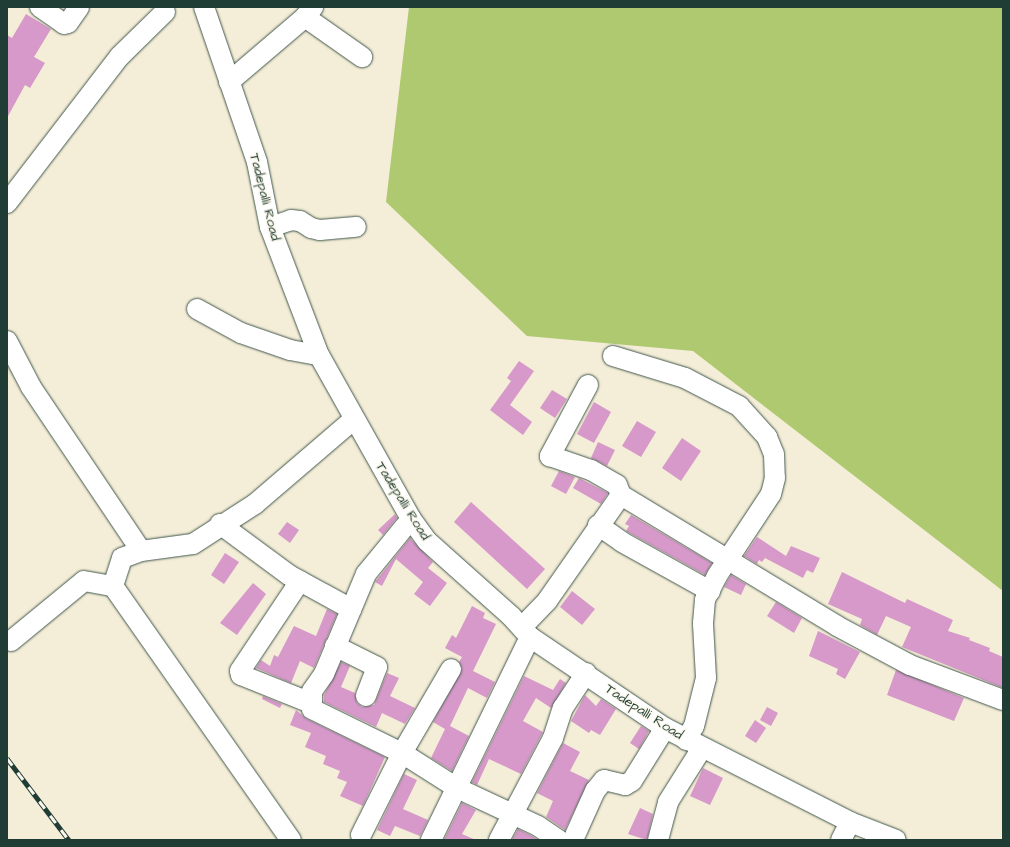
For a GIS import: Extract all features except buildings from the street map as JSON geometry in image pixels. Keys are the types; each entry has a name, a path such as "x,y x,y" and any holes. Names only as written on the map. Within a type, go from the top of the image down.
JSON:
{"street":[{"path":"40,7 64,24 68,23 78,7"},
{"path":"194,7 204,33 220,60"},
{"name":"Tadepalli Road","path":"204,7 220,60 257,162 270,227 319,355 411,520 427,541 526,632 665,728 850,822 896,840"},
{"path":"7,203 120,56 165,12"},
{"path":"229,82 309,12 362,57"},
{"path":"270,227 290,220 300,221 311,228 320,230 356,227"},
{"path":"197,309 241,333 290,350 319,355"},
{"path":"7,341 31,387 141,551"},
{"path":"613,356 685,378 738,406 767,438 774,454 775,478 771,494 727,560 710,591 704,606 703,624 706,678 694,726 694,744 668,802 658,840"},
{"path":"588,385 550,456 592,470 617,485 621,495 670,522 727,560 837,626 910,665 1003,700"},
{"path":"113,586 122,558 141,551 193,544 220,524 255,504 354,419"},
{"path":"432,840 457,788 526,632 598,525 621,495"},
{"path":"411,520 366,574 324,674 312,692 312,709 402,753 457,788 538,826 560,840"},
{"path":"220,524 300,581 350,610"},
{"path":"598,525 622,542 710,591"},
{"path":"11,641 84,581 113,586 291,840"},
{"path":"300,581 240,671 241,675 311,703"},
{"path":"335,646 377,667 366,696"},
{"path":"361,835 402,753 451,669"},
{"path":"499,840 553,738 563,708 586,673"},
{"path":"573,840 595,791 604,780 626,785 632,781 665,728"},
{"path":"841,840 850,822"}],"green space":[{"path":"409,7 1003,7 1003,591 693,351 527,336 386,202"}],"railway":[{"path":"7,758 69,840"}]}
